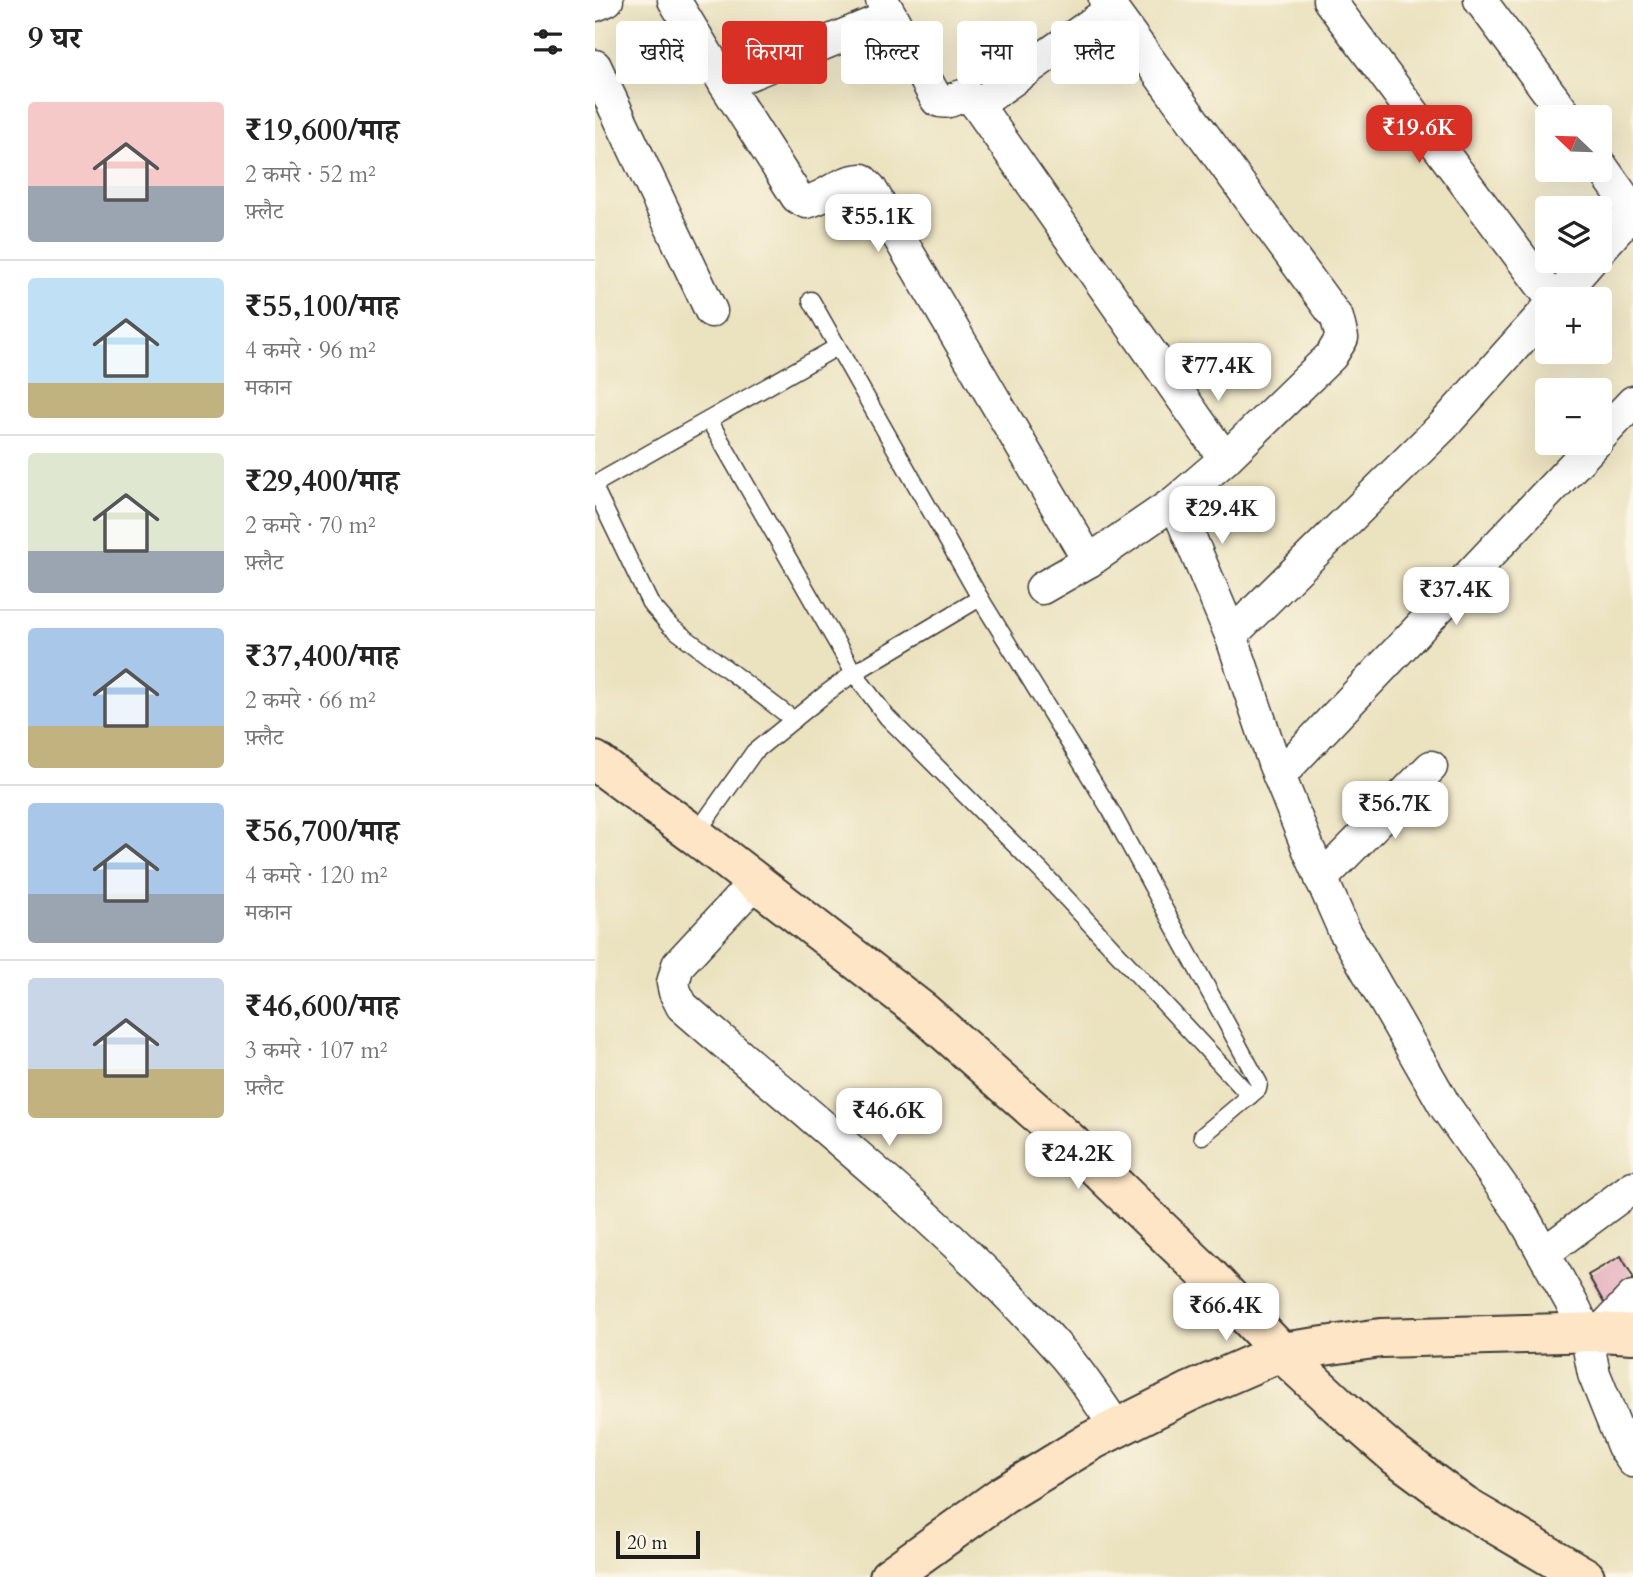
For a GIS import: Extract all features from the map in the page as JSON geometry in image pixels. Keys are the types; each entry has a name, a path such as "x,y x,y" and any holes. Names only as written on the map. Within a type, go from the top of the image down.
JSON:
{"street":[{"path":"595,5 607,0"},
{"path":"674,0 722,79"},
{"path":"1329,0 1545,287"},
{"path":"1481,0 1558,105"},
{"path":"977,105 1108,5 1337,318 1342,338 1331,356 1225,459 1175,502 1089,561 1042,588"},
{"path":"827,36 886,8 937,100 950,102 969,96 1225,459"},
{"path":"595,66 711,311"},
{"path":"725,84 797,197 806,202 815,200 843,183 852,181 862,180 870,188 1089,561"},
{"path":"1612,181 1633,211 1612,235"},
{"path":"1565,287 1579,273"},
{"path":"1231,635 1444,425 1535,323"},
{"path":"1612,424 1633,402"},
{"path":"1279,776 1584,455"},
{"path":"1175,502 1231,635 1279,776 1344,930 1445,1106 1522,1214 1575,1309 1606,1333"},
{"path":"595,761 695,835 922,1012 1072,1144 1209,1276 1281,1352 1395,1455 1464,1506 1585,1577"},
{"path":"1321,878 1431,767"},
{"path":"755,882 678,965 673,983 683,1006 888,1182 1009,1295 1066,1357 1117,1428"},
{"path":"1544,1253 1633,1187"},
{"path":"1633,1297 1606,1333 1594,1374 1623,1446 1633,1461"},
{"path":"889,1577 1003,1495 1093,1440 1189,1392 1281,1352 1381,1338 1606,1333"}],"lane":[{"path":"811,300 980,597 1111,811 1259,1083 1250,1096 1202,1136"},
{"path":"794,720 670,626 650,603 595,487 837,347"},
{"path":"709,420 854,673 887,717 1041,872 1250,1096"},
{"path":"695,835 754,752 854,673 980,597"}],"building":[{"path":"1621,1256 1633,1277 1633,1286 1604,1303 1588,1275"}]}
